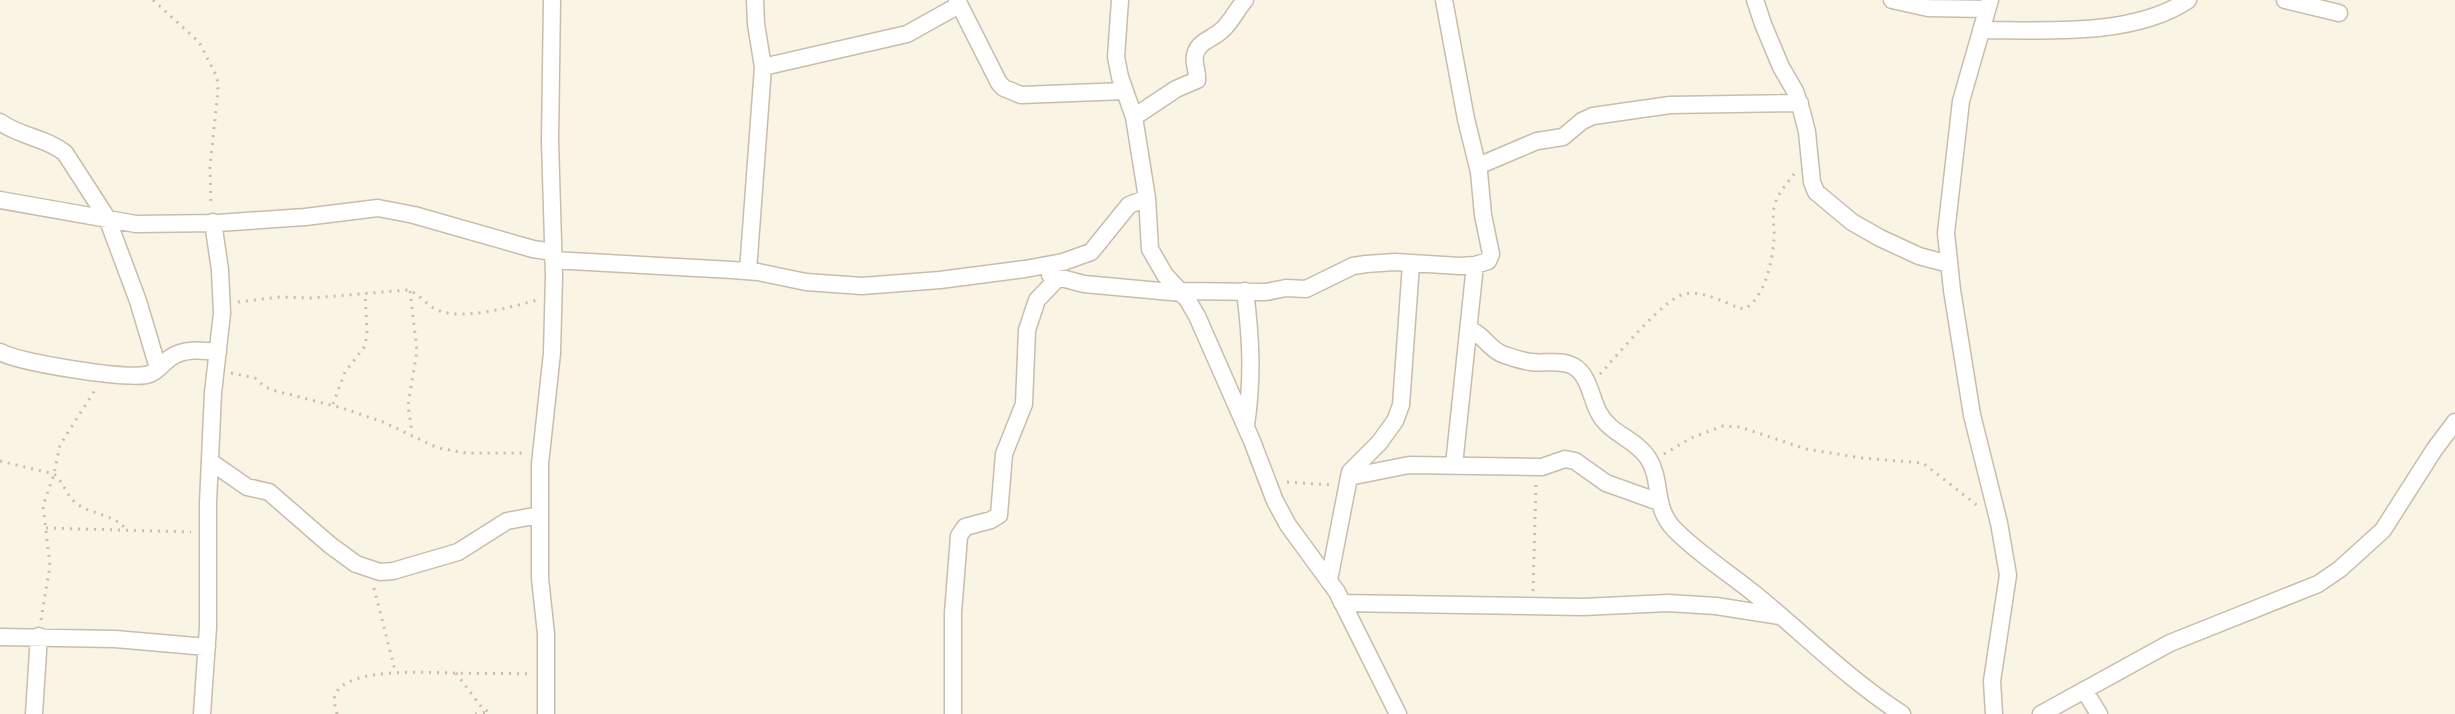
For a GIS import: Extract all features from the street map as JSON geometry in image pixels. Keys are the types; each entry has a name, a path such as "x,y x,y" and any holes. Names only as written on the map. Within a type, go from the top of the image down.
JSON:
{"street":[{"path":"546,714 546,634 540,578 540,515 541,453 552,353 552,0"},
{"path":"748,271 763,67 755,0"},
{"path":"1120,0 1116,57 1134,117 1147,198 1150,249 1165,275 1197,316 1288,525 1329,580 1398,714"},
{"path":"1134,117 1176,89 1197,80 1195,59 1198,48 1225,29 1245,0"},
{"path":"1025,269 1084,284 1181,292 1245,291 1306,289 1353,266 1366,264 1475,265 1488,261 1491,254 1478,166 1444,0"},
{"path":"1755,0 1775,53 1800,103 1816,192 1843,215 1880,238 1919,256 1949,264"},
{"path":"1892,0 1928,8 1989,4 1961,101 1946,233 1972,415 1999,523 2008,575 1992,681 1994,714"},
{"path":"1981,30 2089,31 2160,15 2188,0"},
{"path":"2285,0 2339,13"},
{"path":"763,67 907,34 958,2 1004,88 1021,95 1125,91"},
{"path":"1478,166 1537,141 1563,137 1593,116 1670,105 1800,103"},
{"path":"0,122 23,135 51,142 65,153 107,218 138,301 158,368"},
{"path":"0,200 136,224 305,217 378,208 414,215 553,256 748,271 806,282 862,286 940,280 1063,262 1091,252 1129,205 1147,198"},
{"path":"202,714 207,647 207,532 222,304 213,222"},
{"path":"1329,580 1350,472 1379,443 1395,421 1401,405 1411,264"},
{"path":"1454,465 1475,265"},
{"path":"953,714 953,613 959,536 965,527 999,515 1004,454 1024,404 1027,330 1037,300 1059,277"},
{"path":"1245,291 1252,384 1246,426"},
{"path":"1469,329 1478,333 1493,350 1503,354 1532,362 1570,365 1581,372 1599,414 1609,427 1645,453 1651,463 1663,514 1674,529 1830,661 1902,714"},
{"path":"0,352 106,373 149,375 176,355 189,350 218,352"},
{"path":"2041,714 2170,643 2318,584 2340,569 2383,530 2455,422"},
{"path":"1348,482 1392,467 1537,467 1565,459 1575,461 1606,483 1659,502"},
{"path":"211,462 247,487 269,492 347,558 369,569 393,571 458,552 507,521 540,515"},
{"path":"1342,603 1532,607 1668,603 1716,606 1781,617"},
{"path":"34,714 39,636"},
{"path":"0,637 115,639 207,647"},
{"path":"2084,690 2099,714"}],"path":[{"path":"153,0 199,42 217,77 209,191 213,222"},
{"path":"1588,388 1652,318 1684,294 1699,294 1745,309 1754,302 1770,261 1777,198 1809,151"},
{"path":"222,304 279,297 312,298 410,291 435,310 448,314 487,312 553,296"},
{"path":"410,291 417,351 408,405 412,434"},
{"path":"332,405 345,372 365,346 365,293"},
{"path":"216,370 255,378 276,391 332,405 412,434 438,448 466,453 541,453"},
{"path":"39,636 50,565 43,506 60,445 106,373"},
{"path":"1651,463 1691,438 1723,426 1740,427 1806,449 1923,463 1999,523"},
{"path":"0,461 54,474 72,500 117,520 128,531"},
{"path":"1532,607 1537,467"},
{"path":"1267,481 1348,482"},
{"path":"46,528 207,532"},
{"path":"369,569 396,672"},
{"path":"337,714 334,699 344,686 373,675 396,672 547,674"},
{"path":"456,673 477,702 490,713"},
{"path":"475,714 490,713"}]}
